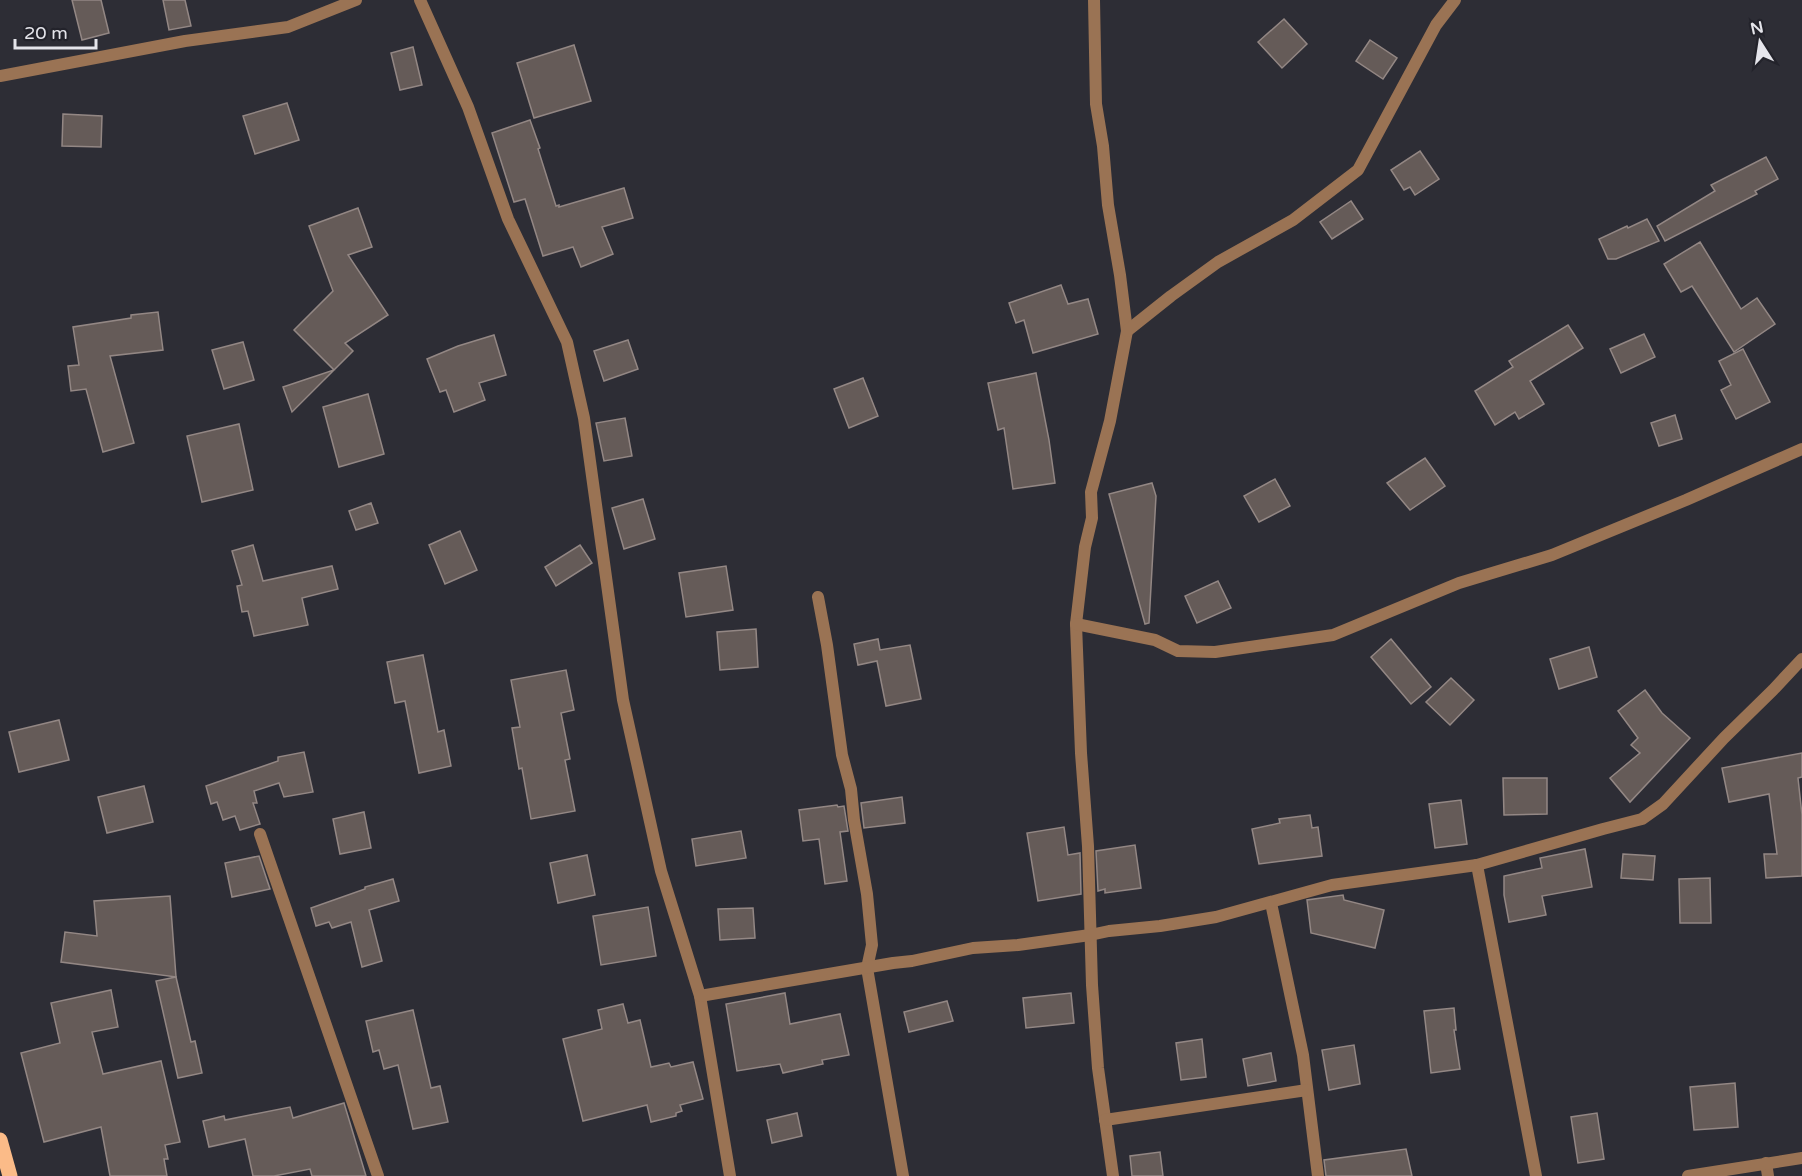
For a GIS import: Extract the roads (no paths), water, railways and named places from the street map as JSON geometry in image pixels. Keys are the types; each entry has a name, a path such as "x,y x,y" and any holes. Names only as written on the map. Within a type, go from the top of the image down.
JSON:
{"main road":[{"path":"0,1140 10,1176"}],"street":[{"path":"0,76 185,41 288,27 356,0"},
{"path":"420,0 468,107 508,219 567,342 584,418 623,700 661,871 700,996 730,1176"},
{"path":"1094,0 1096,104 1127,331 1110,421 1091,492 1092,518 1084,547 1076,624 1098,1068 1113,1176"},
{"path":"1127,331 1218,262 1293,220 1358,170 1436,25 1455,0"},
{"path":"1076,624 1155,640 1178,651 1215,652 1333,635 1459,583 1552,555 1802,449"},
{"path":"818,597 842,755 851,789 867,894 872,945 867,968 903,1176"},
{"path":"700,996 893,963 912,962 973,948 1018,945 1216,917 1332,885 1478,865 1642,819 1662,804 1802,659"},
{"path":"260,834 378,1176"},
{"path":"1478,865 1536,1176"},
{"path":"1271,903 1303,1054 1318,1176"},
{"path":"1106,1120 1307,1090"},
{"path":"1688,1176 1767,1170 1802,1158"}]}
